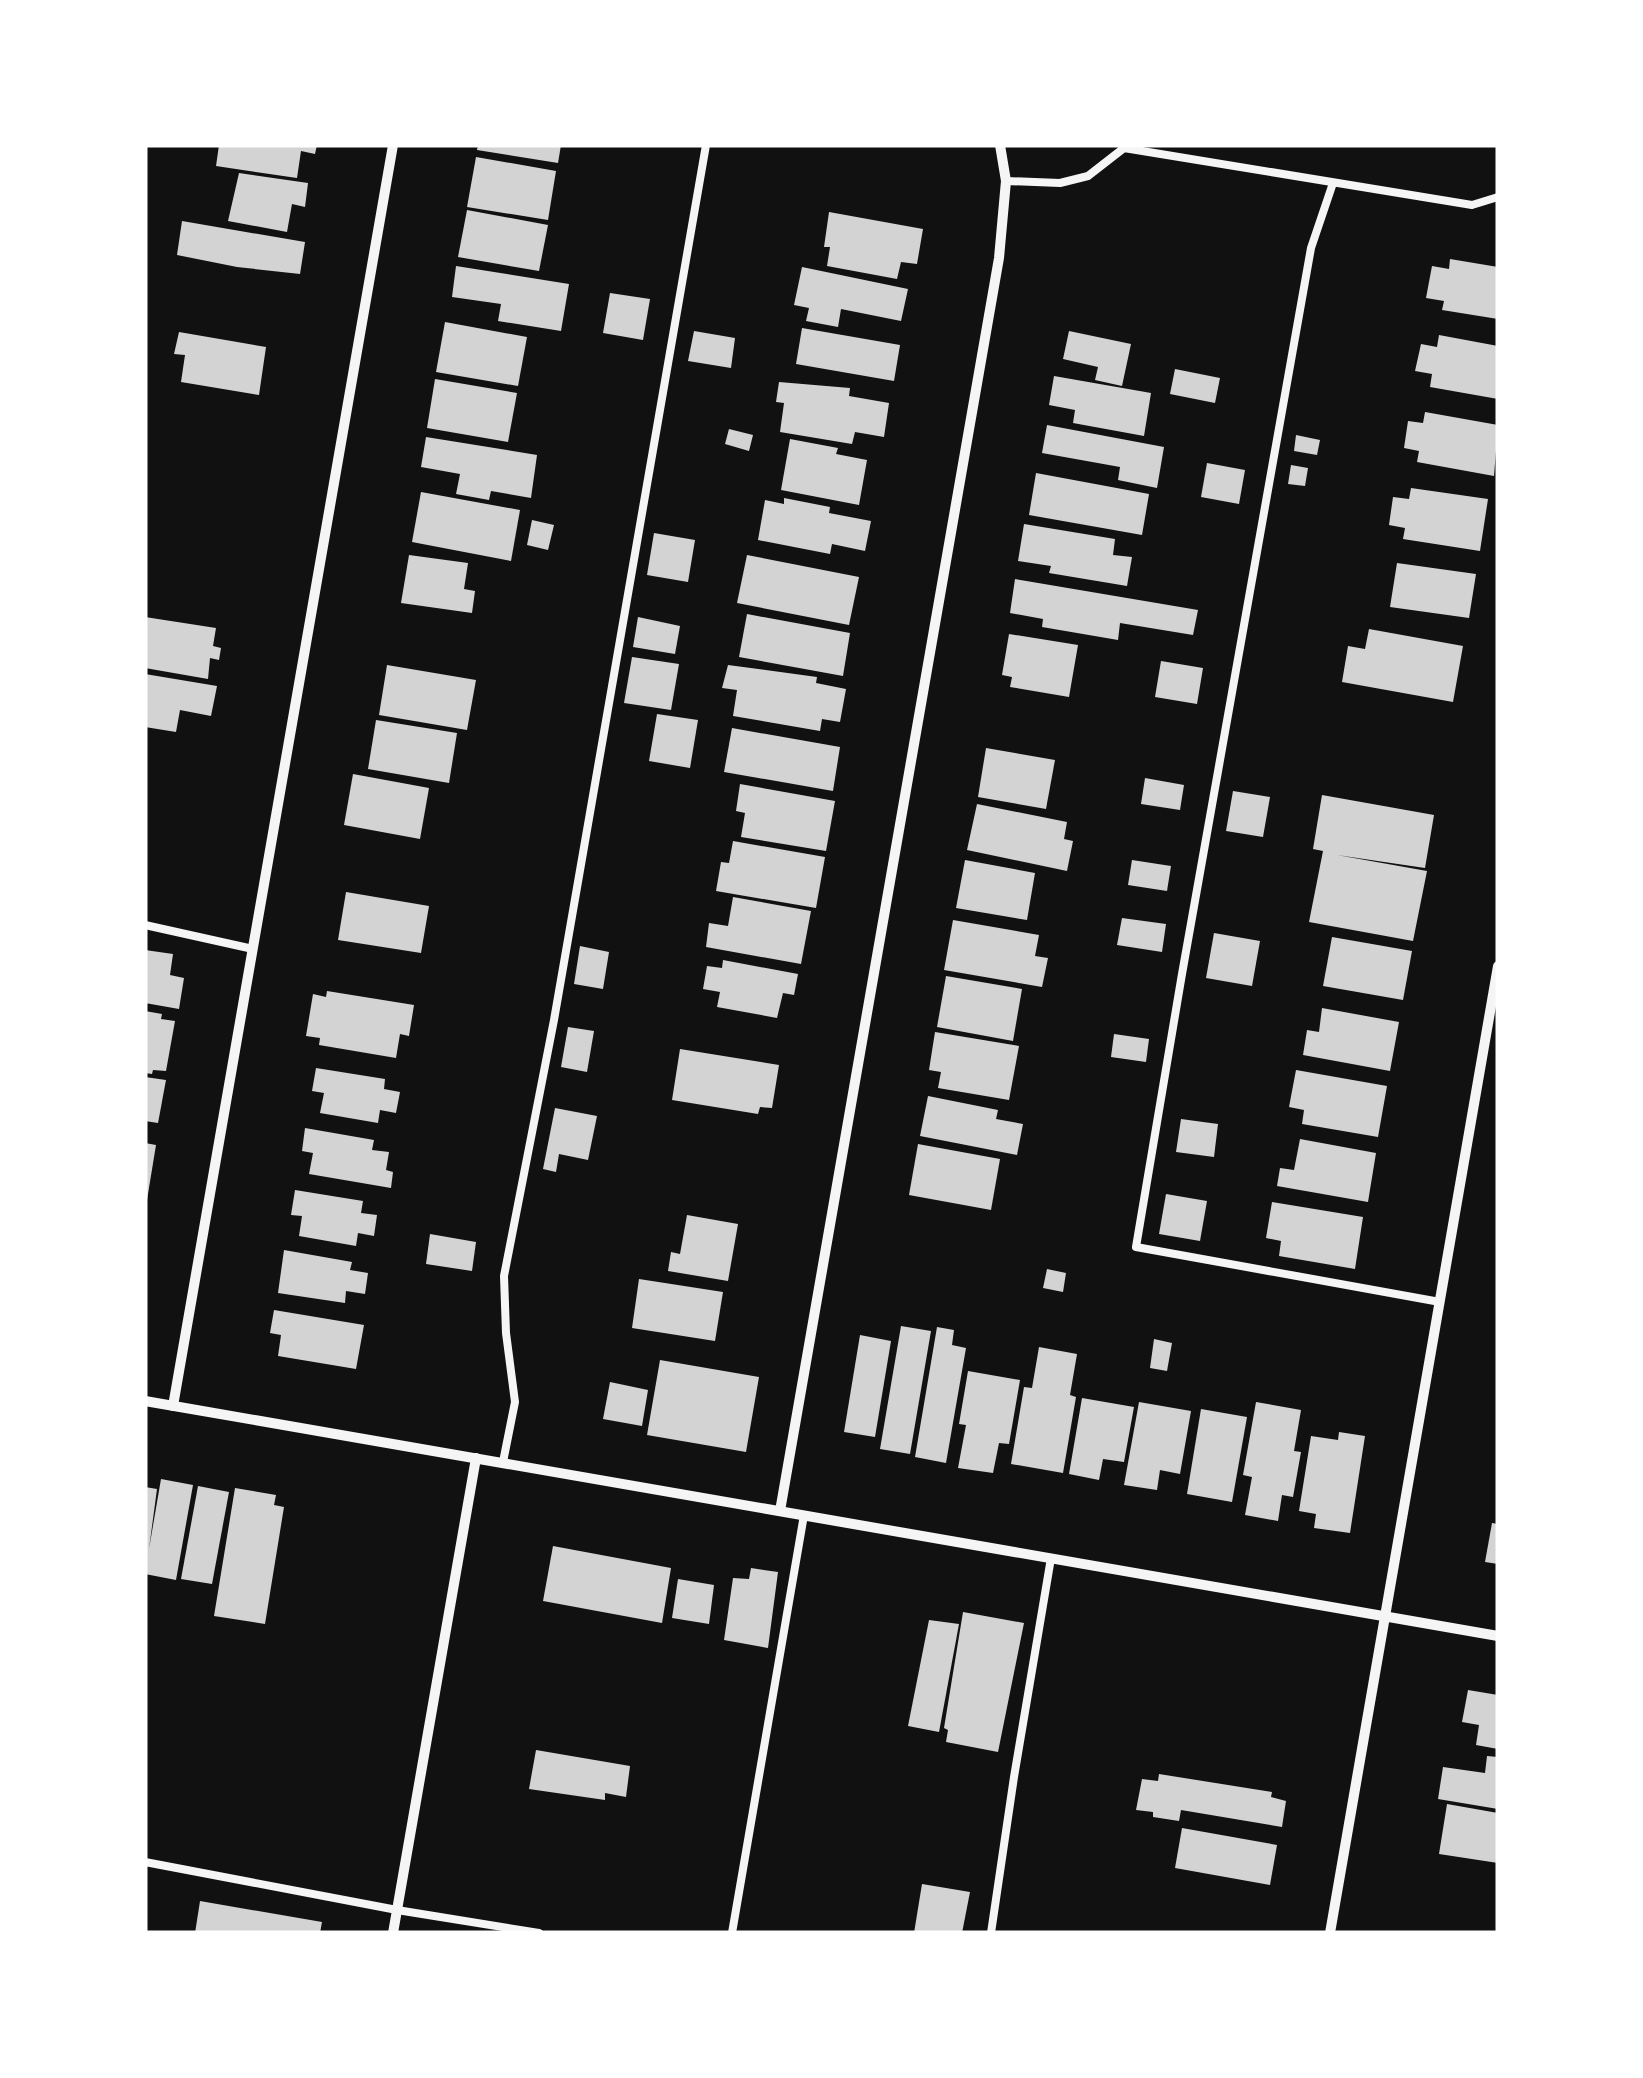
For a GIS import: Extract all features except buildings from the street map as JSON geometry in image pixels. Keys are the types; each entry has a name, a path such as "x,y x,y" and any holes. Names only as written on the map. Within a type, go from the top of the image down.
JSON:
{"street":[{"path":"173,1406 392,145"},
{"path":"780,1511 999,258 1006,181 1000,145"},
{"path":"1330,1933 1498,966"},
{"path":"145,1400 1498,1636"},
{"path":"393,1933 476,1458"}],"lane":[{"path":"503,1462 515,1402 504,1276 558,1000 706,145"},
{"path":"1006,181 1060,182 1088,176 1124,148 1472,205 1498,197"},
{"path":"1333,183 1311,248 1136,1248 1440,1302"},
{"path":"145,925 253,949"},
{"path":"732,1933 804,1515"},
{"path":"991,1933 1051,1558"},
{"path":"145,1862 539,1933"}]}
